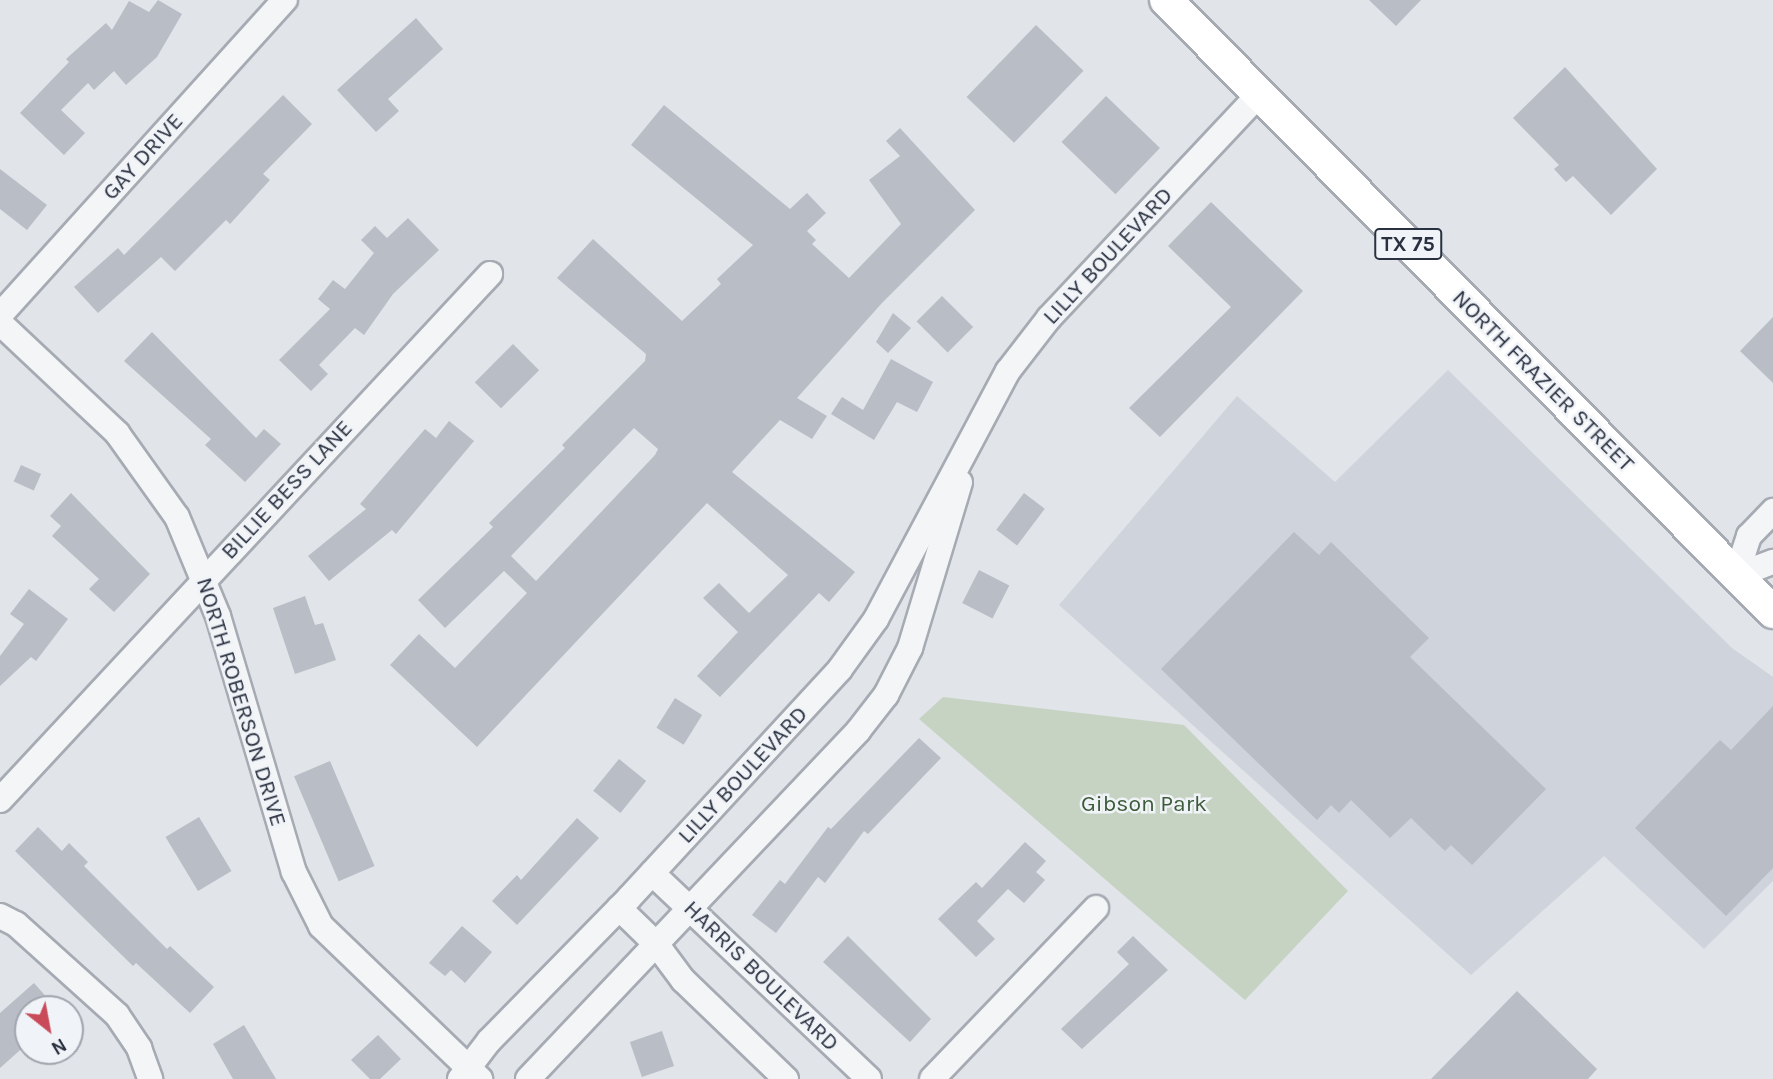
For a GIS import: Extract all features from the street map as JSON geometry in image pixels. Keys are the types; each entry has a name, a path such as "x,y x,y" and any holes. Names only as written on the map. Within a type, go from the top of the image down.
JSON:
{"main road":[{"name":"NORTH FRAZIER STREET","path":"1179,4 1259,94 1773,612"}],"street":[{"name":"GAY DRIVE","path":"0,315 285,0"},
{"name":"LILLY BOULEVARD","path":"469,1075 840,669 876,619 1008,371 1049,318 1259,94"},
{"name":"BILLIE BESS LANE","path":"0,800 490,274"},
{"name":"NORTH ROBERSON DRIVE","path":"0,323 78,392 132,451 177,517 205,579 276,819 307,903 340,946 469,1075"},
{"name":"LILLY BOULEVARD","path":"528,1079 858,731 886,695 910,648 974,433"},
{"path":"1737,576 1749,536 1773,511"},
{"path":"1737,576 1773,562"},
{"name":"HARRIS BOULEVARD","path":"652,873 869,1079"},
{"path":"619,908 657,946 683,980 786,1079"},
{"path":"932,1079 1096,908"},
{"path":"0,916 16,924 117,1015 139,1048 150,1079"}],"shaded area":[{"path":"1448,370 1732,648 1773,677 1773,881 1704,949 1604,856 1471,975 1059,605 1237,396 1335,482"}],"green space":[{"name":"Gibson Park","path":"943,697 1184,725 1348,891 1245,1000 919,719"}],"building":[{"path":"158,0 182,14 157,57 126,85 114,71 94,90 88,83 61,110 85,133 64,155 20,113 69,62 66,59 106,23 112,30 129,1 149,12"},
{"path":"1369,0 1421,0 1396,26"},
{"path":"416,18 443,49 388,99 399,111 376,132 337,90"},
{"path":"1036,25 1083,71 1014,143 967,97"},
{"path":"1565,67 1657,169 1611,215 1573,176 1566,182 1554,169 1559,165 1513,118"},
{"path":"283,95 312,124 263,174 270,180 230,224 226,220 175,271 161,257 98,313 74,287 118,248 124,255"},
{"path":"1106,96 1160,148 1115,194 1062,142"},
{"path":"664,105 790,209 807,193 826,213 807,231 816,240 812,244 849,278 901,224 869,180 900,156 886,141 900,128 975,210 882,303 797,398 827,416 812,439 780,420 732,472 855,572 829,602 819,593 720,697 697,676 738,632 703,598 719,583 749,613 788,575 707,503 477,747 390,665 419,634 455,668 527,593 504,571 445,628 418,600 493,527 489,523 565,448 562,445 645,361 646,354 557,278 593,239 682,321 721,284 717,279 753,245 631,145","holes":["634,428 658,449 536,581 511,556"]},
{"path":"0,169 47,205 27,230 0,209"},
{"path":"1211,202 1303,291 1160,437 1129,408 1231,307 1168,246"},
{"path":"408,218 439,250 393,294 364,335 355,328 319,365 328,374 311,391 279,360 330,309 318,299 333,280 345,289 374,253 361,240 375,226 387,238"},
{"path":"942,296 973,327 948,353 917,321"},
{"path":"893,313 911,328 888,353 876,342"},
{"path":"1773,317 1773,383 1740,351"},
{"path":"152,332 256,438 264,429 281,444 245,482 205,445 211,439 124,361"},
{"path":"513,344 539,370 501,408 475,382"},
{"path":"891,359 933,382 917,412 897,402 874,440 831,414 842,397 863,410"},
{"path":"449,421 474,441 396,534 392,530 329,581 308,556 366,509 360,504 425,429 436,438"},
{"path":"21,465 41,474 34,490 14,481"},
{"path":"71,493 150,574 114,612 89,589 99,579 52,536 61,526 50,516"},
{"path":"1024,493 1045,509 1017,545 996,530"},
{"path":"1294,532 1319,555 1331,542 1429,638 1410,657 1546,789 1472,865 1451,845 1445,851 1411,818 1390,838 1351,800 1339,813 1331,805 1317,820 1161,669"},
{"path":"979,570 1009,585 992,618 962,603"},
{"path":"29,589 68,619 36,661 31,657 0,686 0,656 24,624 10,614"},
{"path":"305,596 315,625 323,623 336,660 295,674 273,608"},
{"path":"675,698 702,715 684,745 656,728"},
{"path":"1773,706 1773,868 1726,916 1635,828 1720,740 1731,750"},
{"path":"919,738 941,758 868,834 864,831 825,883 818,877 776,933 752,915 780,880 785,884 828,827 831,829"},
{"path":"619,759 646,781 620,813 593,791"},
{"path":"330,761 375,866 339,881 294,776"},
{"path":"199,817 231,871 198,891 166,837"},
{"path":"577,818 599,838 517,925 492,901 517,875 521,880"},
{"path":"38,827 62,851 69,843 88,862 84,866 167,949 170,946 214,987 190,1013 136,963 133,966 15,851"},
{"path":"1025,842 1046,861 1036,872 1045,880 1024,903 1008,889 977,921 995,939 976,957 938,919 976,882 982,888"},
{"path":"462,926 492,952 465,983 451,970 445,976 429,963"},
{"path":"848,936 931,1019 910,1042 823,962"},
{"path":"1133,936 1168,970 1082,1049 1061,1029 1129,964 1117,952"},
{"path":"34,983 45,995 20,995"},
{"path":"1517,991 1597,1069 1588,1079 1431,1079"},
{"path":"14,1001 14,1056 0,1068 0,1013"},
{"path":"244,1025 276,1079 233,1079 213,1044"},
{"path":"662,1031 674,1066 642,1077 630,1042"},
{"path":"378,1035 401,1059 380,1079 370,1079 351,1060"}]}
